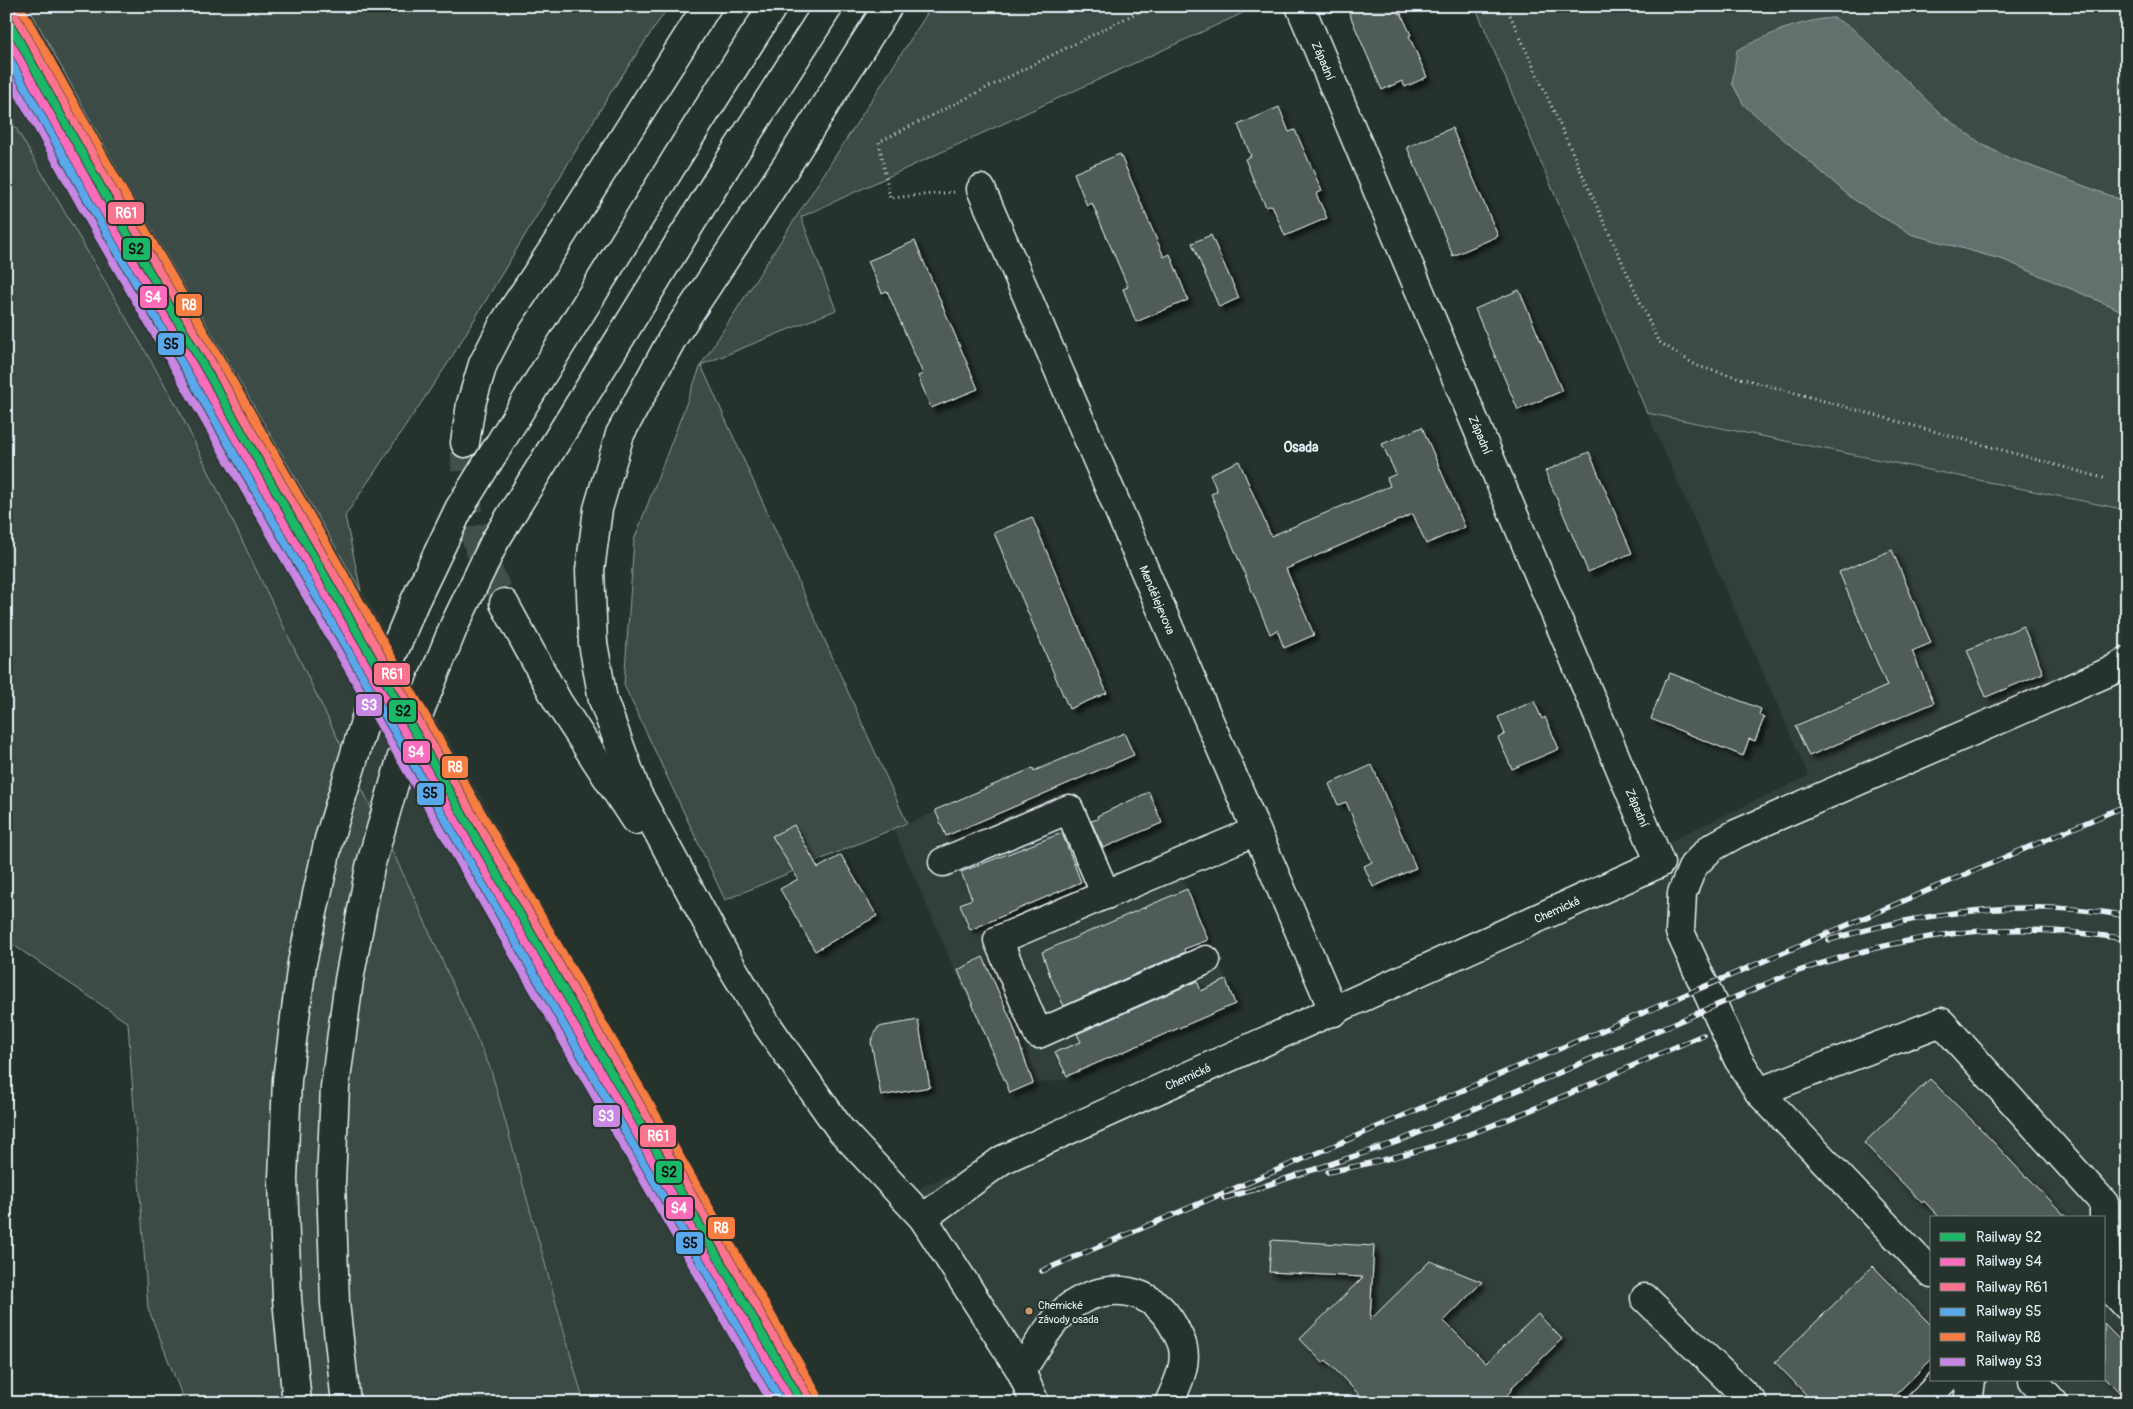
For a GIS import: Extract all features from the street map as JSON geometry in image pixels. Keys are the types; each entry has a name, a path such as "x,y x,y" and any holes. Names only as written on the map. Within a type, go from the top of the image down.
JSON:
{"main road":[{"path":"465,443 471,404 482,364 504,322 553,249 707,6"},
{"path":"297,1403 287,1299 283,1179 287,1080 302,963 325,858 362,730 414,603 459,509 773,6"},
{"path":"346,1403 335,1303 331,1182 335,1087 349,980 370,867 403,753 454,626 496,541 725,168 829,6"},
{"path":"727,959 637,793 602,700 593,643 590,570 598,509 620,434 672,339 789,162 888,6"},
{"name":"Západní","path":"1300,6 1660,863"},
{"name":"Mendělejevova","path":"981,189 1334,1012"},
{"path":"504,602 558,702 727,959 767,1025 840,1129 923,1218 1021,1372 1035,1403"},
{"path":"1930,1272 1759,1092 1738,1059 1680,932 1682,893 1693,866 1711,848 1736,834 2112,671 2127,661"},
{"path":"944,862 1069,809 1106,895"},
{"path":"1206,960 1038,1034 998,940 1256,832"},
{"name":"Chemická","path":"923,1218 1002,1160 1334,1012 1660,863"},
{"path":"1759,1092 1941,1022 2104,1203 2104,1216"},
{"path":"2106,1263 2107,1285 2127,1306"},
{"path":"1021,1372 1058,1318 1071,1306 1089,1296 1111,1291 1133,1293 1150,1299 1160,1307 1169,1318 1184,1348 1183,1365 1169,1403"},
{"path":"1645,1298 1753,1403"},
{"path":"1921,1403 1942,1382"},
{"path":"1968,1403 1971,1382"},
{"path":"2035,1382 2054,1403"}],"path":[{"path":"981,189 890,198 879,142 1150,6"},
{"path":"1506,6 1658,340 1698,366 2107,479"}],"shaded area":[{"path":"6,6 28,6 128,189 457,755 823,1403 584,1403 491,1070 409,886 177,406 6,111"},
{"path":"28,6 669,6 611,92 450,360 345,516 361,591 128,189"},
{"path":"932,6 1258,6 801,217 836,310 701,365"},
{"path":"1475,6 2127,6 2127,202 2009,158 1983,145 1943,116 1834,18 1822,19 1780,30 1732,83 1744,105 1853,199 1911,234 2004,260 2127,313 2127,510 1647,413"},
{"path":"1834,18 1852,28 1943,116 1983,145 2009,158 2127,202 2127,313 2004,260 1911,234 1853,199 1744,105 1732,83 1737,50 1796,25"},
{"path":"6,111 177,406 409,886 491,1070 584,1403 185,1403 148,1308 128,1023 6,940"},
{"path":"701,365 907,823 725,900 624,685 634,540"},
{"path":"1647,413 2127,510 2127,1403 1021,1403 1018,1394 900,1209 923,1186 1334,1012 1697,828 1809,776"},
{"path":"1050,762 1100,883 1173,858 1238,1007 1067,1079 1040,1083 1013,1096 956,973 894,830"}],"building":[{"path":"1346,6 1396,6 1411,35 1409,36 1427,77 1405,87 1402,81 1382,90"},
{"path":"1279,107 1289,132 1295,130 1322,191 1316,194 1327,218 1285,236 1272,205 1266,207 1253,179 1245,159 1251,156 1238,125"},
{"path":"1452,128 1498,236 1453,256 1407,147"},
{"path":"1120,154 1164,257 1170,254 1188,300 1136,322 1123,289 1128,287 1092,203 1087,206 1074,173"},
{"path":"1211,235 1239,298 1219,307 1192,243"},
{"path":"915,241 978,389 931,408 918,376 923,374 887,291 882,293 868,261"},
{"path":"1519,290 1562,391 1518,410 1475,309"},
{"path":"1422,427 1465,527 1426,544 1413,514 1286,569 1314,635 1284,648 1277,630 1270,634 1211,494 1217,491 1210,474 1239,461 1271,536 1390,486 1387,478 1396,474 1382,444"},
{"path":"1589,452 1632,553 1588,572 1545,471"},
{"path":"1032,517 1107,693 1069,709 994,533"},
{"path":"1892,550 1931,643 1912,651 1934,703 1809,756 1795,726 1887,686 1839,572"},
{"path":"2023,626 2043,673 1986,697 1967,650"},
{"path":"1670,673 1761,709 1759,715 1764,718 1755,741 1749,739 1743,756 1651,719 1665,679 1667,680"},
{"path":"1534,701 1542,719 1545,717 1559,749 1512,769 1498,738 1505,734 1498,717"},
{"path":"1124,733 1134,755 946,836 935,810 1033,768 1034,771"},
{"path":"1372,765 1416,868 1373,887 1364,866 1372,862 1346,802 1338,805 1329,784"},
{"path":"1149,792 1162,823 1103,848 1091,821 1098,819 1097,816"},
{"path":"794,825 818,868 841,855 877,916 815,951 780,889 798,879 772,836"},
{"path":"1062,833 1081,882 970,930 960,904 972,899 961,872"},
{"path":"1187,889 1208,940 1184,949 1185,952 1064,1006 1050,976 1042,952"},
{"path":"983,957 1011,1020 1033,1083 1010,1093 958,970"},
{"path":"1226,980 1235,1004 1067,1076 1055,1052 1081,1042 1077,1034 1197,981 1201,991"},
{"path":"918,1020 930,1087 881,1096 871,1042 878,1027"},
{"path":"1930,1079 2065,1216 1938,1216 1924,1201 1922,1203 1864,1143"},
{"path":"1271,1240 1374,1246 1370,1320 1430,1261 1482,1282 1444,1321 1486,1363 1538,1314 1562,1339 1511,1388 1513,1389 1499,1403 1367,1403 1326,1360 1323,1363 1300,1339 1363,1277 1269,1272"},
{"path":"1873,1266 1930,1324 1930,1361 1887,1403 1814,1403 1775,1362"},
{"path":"2106,1326 2127,1347 2127,1400 2106,1379"}],"tunnel":[{"path":"465,443 468,507 484,561 504,603"}],"railway":[{"path":"1042,1271 2127,805"},
{"path":"1829,940 1902,922 1976,911 2052,908 2127,916"},
{"path":"1255,1189 1397,1142 1787,975 1867,950 1922,938 1978,931 2051,931 2127,939"},
{"path":"1328,1172 1374,1162 1450,1141 1546,1104 1703,1035"},
{"path":"1224,1198 1260,1188"}],"rail line":[{"name":"R8","path":"21,8 127,198 817,1394"},
{"name":"R61","path":"14,13 120,203 810,1399"},
{"name":"S2","path":"6,17 112,207 802,1403"},
{"name":"S4","path":"6,35 104,211 792,1403"},
{"name":"S5","path":"6,53 97,216 782,1403"},
{"name":"S3","path":"6,71 89,220 772,1403"}],"place":[{"name":"Chemické závody osada","path":"1029,1311"}],"district":[{"name":"Osada","path":"1301,447"}]}
